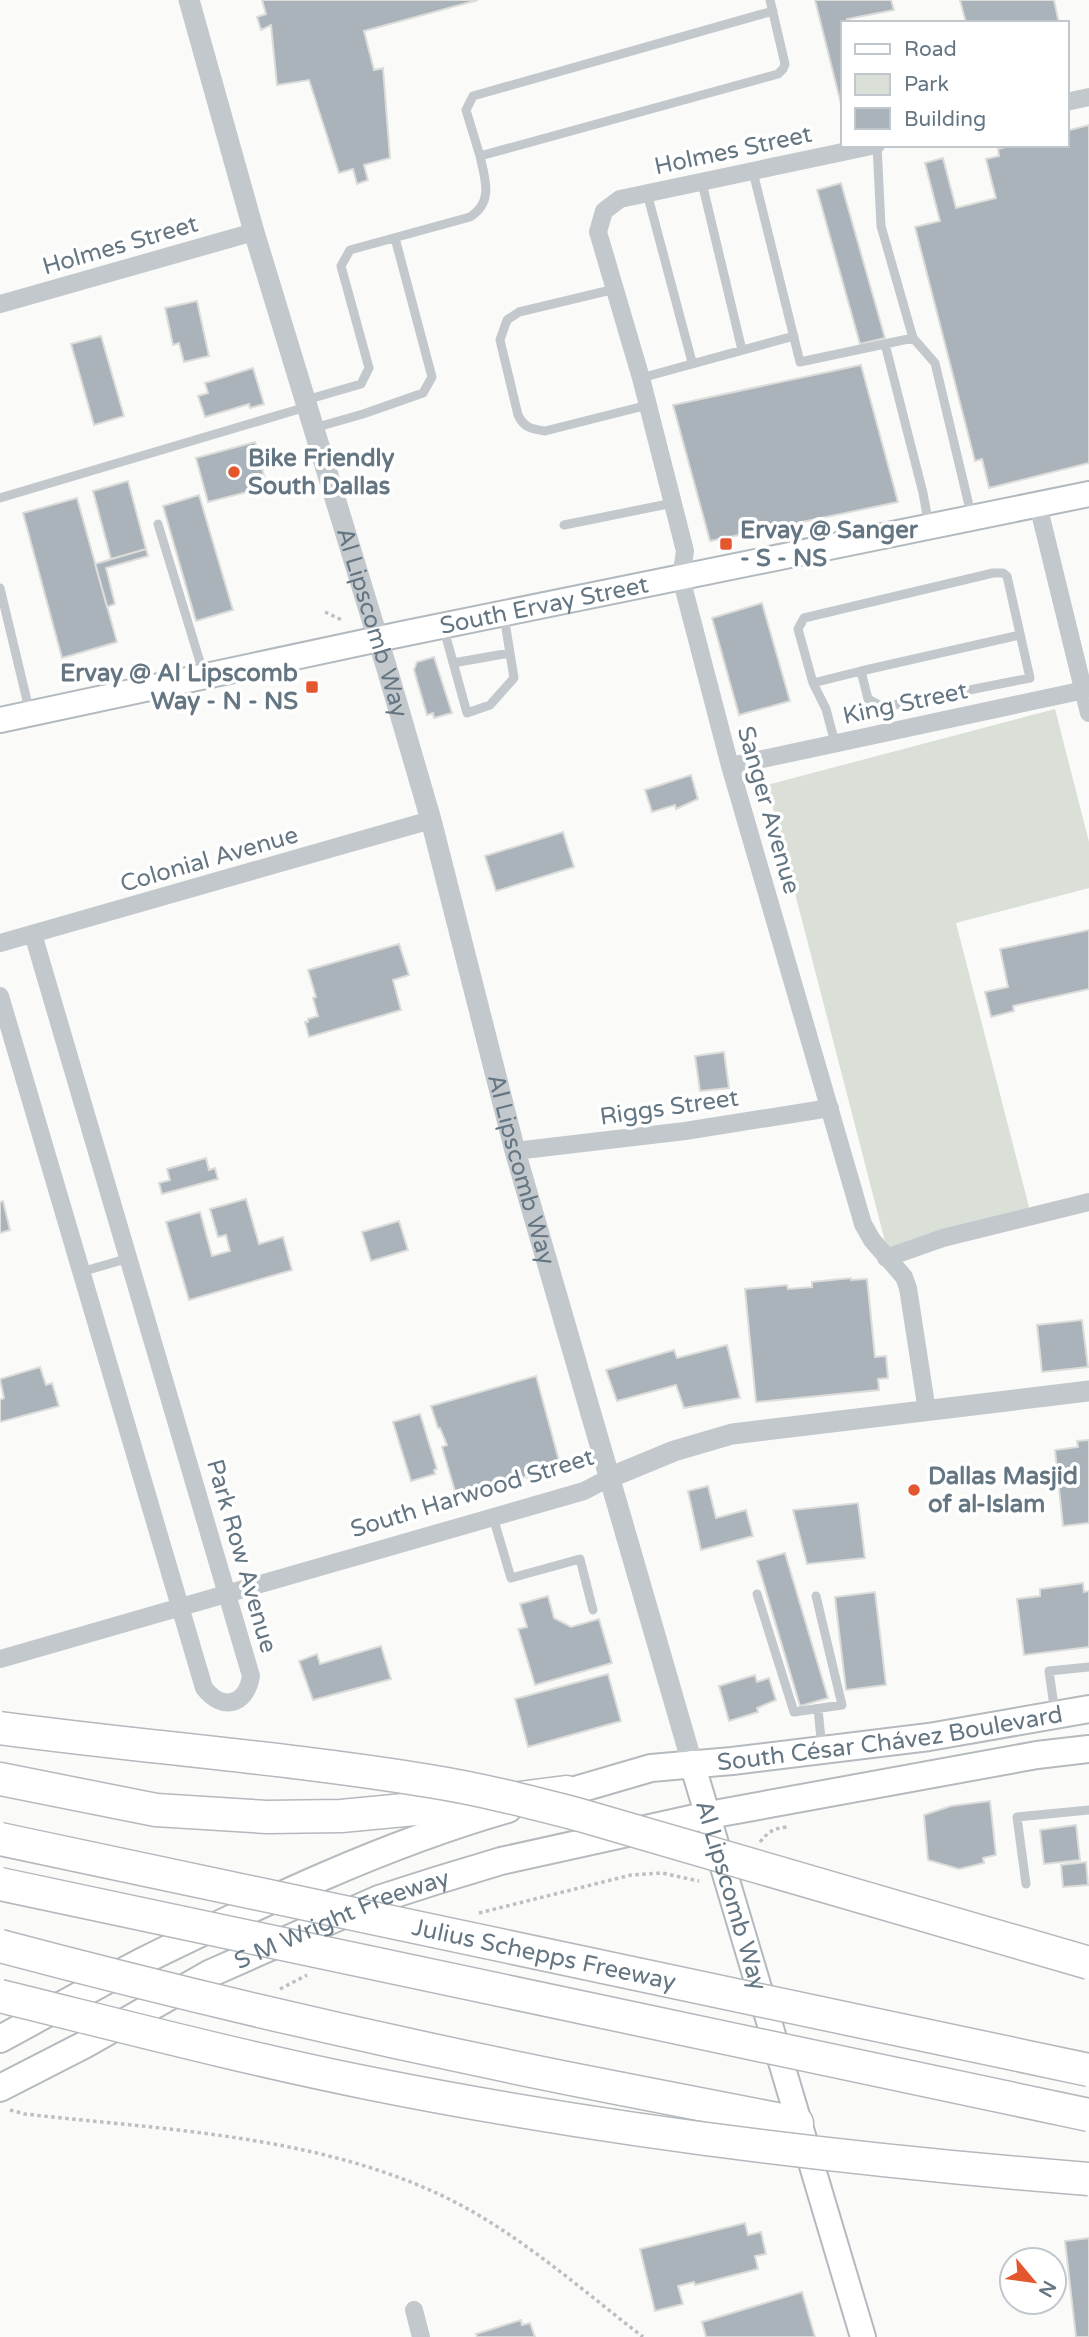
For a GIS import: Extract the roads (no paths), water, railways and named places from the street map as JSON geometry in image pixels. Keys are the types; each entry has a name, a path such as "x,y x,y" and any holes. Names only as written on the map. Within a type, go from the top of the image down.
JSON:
{"highway":[{"path":"0,1728 354,1770 507,1796 1089,1963"},
{"path":"0,1779 120,1804 194,1814 304,1817 489,1802 566,1792"},
{"name":"Julius Schepps Freeway","path":"0,1839 1089,2070"},
{"name":"Julius Schepps Freeway","path":"0,1884 1089,2115"},
{"path":"0,1946 324,2028 797,2123"},
{"path":"0,1996 367,2083 509,2109 796,2151 1089,2179"}],"main road":[{"name":"South Ervay Street","path":"0,720 378,639 1089,494"},
{"name":"South César Chávez Boulevard","path":"692,1763 732,1761 929,1737 1089,1709"},
{"name":"South César Chávez Boulevard","path":"709,1815 1037,1755 1089,1749"},
{"name":"S M Wright Freeway","path":"0,2039 143,1961 331,1872 473,1819 651,1768 692,1763"},
{"name":"Al Lipscomb Way","path":"692,1763 797,2123 863,2337"},
{"name":"S M Wright Freeway","path":"4,2099 83,2045 209,1974 379,1899 501,1861 709,1815"}],"street":[{"name":"Al Lipscomb Way","path":"189,0 254,232 430,820 515,1151 692,1763"},
{"path":"1068,102 1089,97"},
{"name":"Holmes Street","path":"604,211 620,199 867,147"},
{"name":"Sanger Avenue","path":"604,211 598,232 641,378 685,551 681,578 730,766 863,1224 872,1240 904,1277 908,1288 927,1411"},
{"name":"Holmes Street","path":"0,304 254,232"},
{"path":"1038,505 1086,690 1089,713"},
{"name":"King Street","path":"730,766 1086,690"},
{"name":"Colonial Avenue","path":"0,943 430,820"},
{"name":"Park Row Avenue","path":"0,996 204,1688 211,1697 223,1703 238,1701 249,1688 251,1676 33,934"},
{"name":"Riggs Street","path":"515,1151 685,1131 830,1108"},
{"path":"886,1258 943,1238 1089,1202"},
{"name":"South Harwood Street","path":"0,1658 583,1491 674,1451 732,1434 1089,1391"},
{"path":"414,2310 421,2337"}],"lane":[{"path":"480,156 778,74 785,64 771,0"},
{"path":"0,498 305,404 361,384 369,368 341,266 349,250 470,217 478,212 483,205 487,187 466,110 473,96 773,12"},
{"path":"876,147 881,226 913,338 935,363 972,518"},
{"path":"753,172 800,362 913,338"},
{"path":"702,183 742,350"},
{"path":"647,193 692,362"},
{"path":"312,429 423,393 432,377 396,238"},
{"path":"615,289 519,312 507,320 500,340 519,415 522,423 531,429 545,431 648,405"},
{"path":"641,378 794,336"},
{"path":"885,344 930,527"},
{"path":"564,525 673,503"},
{"path":"158,524 204,676"},
{"path":"835,743 826,709 813,684 797,629 804,618 993,573 1007,576 1030,678 883,707 868,699 861,671"},
{"path":"0,587 30,714"},
{"path":"443,626 467,713 490,705 514,678 503,614"},
{"path":"813,684 1020,635"},
{"path":"453,663 510,653"},
{"path":"82,1272 129,1258"},
{"path":"493,1517 511,1578 580,1559 593,1610"},
{"path":"757,1594 794,1712 842,1705 816,1596"},
{"path":"1055,1714 1049,1671 1089,1667"},
{"path":"818,1709 822,1750"},
{"path":"1026,1884 1017,1817 1089,1810"}],"place":[{"name":"Bike Friendly South Dallas","path":"234,472"},
{"name":"Ervay @ Sanger - S - NS","path":"726,544"},
{"name":"Ervay @ Al Lipscomb Way - N - NS","path":"312,687"},
{"name":"Dallas Masjid of al-Islam","path":"914,1490"}]}
